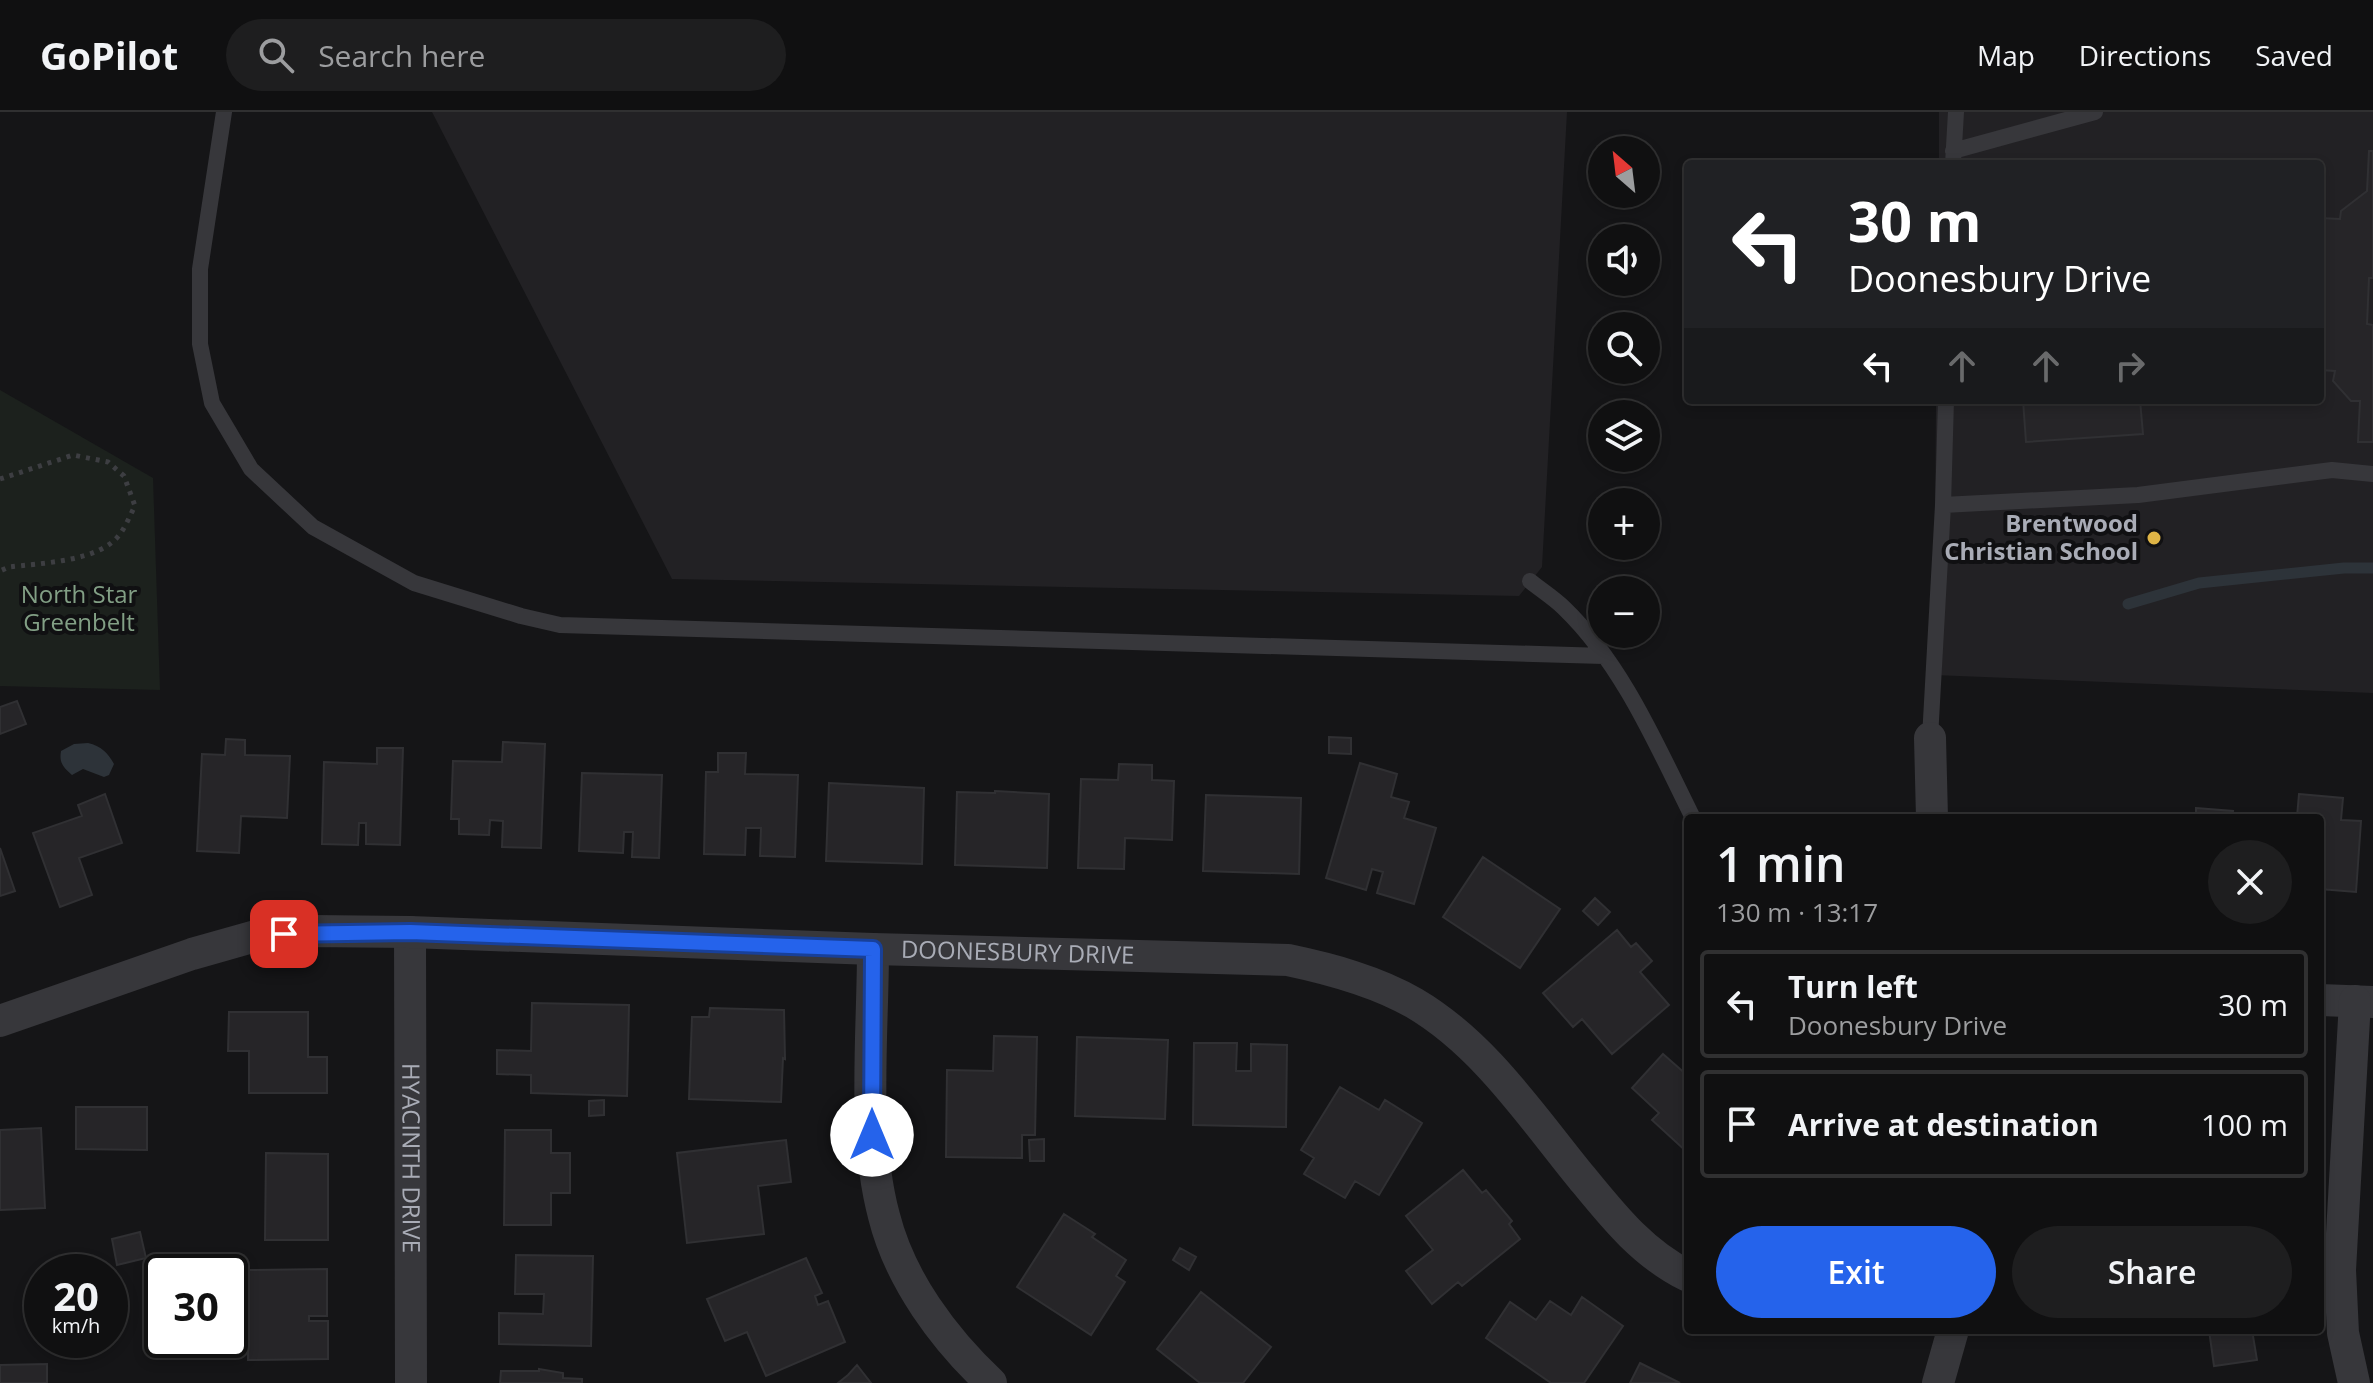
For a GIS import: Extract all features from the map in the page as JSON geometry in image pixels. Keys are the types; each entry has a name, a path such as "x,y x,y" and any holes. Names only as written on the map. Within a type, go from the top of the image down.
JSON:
{"street":[{"path":"1930,738 1932,814"},
{"name":"DOONESBURY DRIVE","path":"0,1021 192,954 256,936 312,931 1288,960 1334,970 1377,986 1413,1003 1445,1025 1485,1060 1623,1228 1666,1265 1684,1274"},
{"name":"HYACINTH DRIVE","path":"410,932 411,1383"},
{"path":"873,949 872,1135 884,1218 897,1254 928,1309 965,1359 991,1383"},
{"path":"2324,1000 2364,1002 2340,1270 2343,1333 2354,1383"},
{"path":"1938,1383 1952,1334"}],"lane":[{"path":"224,112 200,269 200,344 212,403 251,469 313,527 414,583 560,625 1604,656"},
{"path":"1956,112 1953,157 2095,112"},
{"path":"1930,738 1946,404"},
{"path":"1943,505 2138,495 2332,470 2373,474"},
{"path":"1530,581 1564,608 1604,656 1647,726 1691,814"}],"path":[{"path":"0,479 73,455 108,462 124,476 135,506 119,536 103,550 0,571"}],"shaded area":[{"path":"432,112 1567,112 1542,567 1519,596 672,579"},
{"name":"Brentwood Christian School","path":"1939,112 2373,112 2373,693 1934,675 1936,404 2324,404 2324,160 1939,160"},
{"path":"88,743 100,748 112,760 114,764 109,775 104,777 83,769 72,775 64,767 61,751 74,744"}],"green space":[{"name":"North Star Greenbelt","path":"0,390 153,478 160,690 0,686"}],"building":[{"path":"2369,151 2373,151 2373,278 2369,278 2367,324 2373,325 2373,442 2358,442 2360,401 2351,401 2333,381 2335,371 2324,370 2324,218 2340,219 2341,211 2367,191"},
{"path":"2023,404 2140,404 2143,434 2026,442"},
{"path":"17,701 26,724 0,734 0,707"},
{"path":"1329,737 1351,738 1351,754 1329,753"},
{"path":"226,739 245,740 245,755 290,756 287,818 241,816 239,853 197,851 202,754 225,755"},
{"path":"503,742 545,744 541,848 502,847 503,821 490,820 489,835 459,834 459,819 451,819 453,761 502,762"},
{"path":"377,748 403,748 400,845 366,844 366,823 359,823 358,845 322,844 324,762 377,764"},
{"path":"718,753 746,753 745,774 798,775 795,857 760,856 761,828 746,828 745,855 704,854 706,772 718,772"},
{"path":"1360,763 1397,774 1391,797 1409,802 1404,818 1436,828 1414,904 1377,893 1383,872 1372,869 1366,890 1326,878"},
{"path":"1119,764 1152,765 1152,780 1174,781 1172,840 1125,838 1124,869 1078,868 1081,779 1118,780"},
{"path":"582,773 662,775 659,858 632,857 633,832 624,832 623,853 579,851"},
{"path":"829,783 924,788 922,864 826,861"},
{"path":"957,792 1049,794 1047,868 955,865"},
{"path":"105,794 122,843 79,858 92,895 60,907 33,833 82,816 78,805"},
{"path":"2299,794 2343,798 2341,820 2361,821 2356,892 2324,889 2324,814 2297,814"},
{"path":"1206,795 1301,798 1299,874 1203,871"},
{"path":"2196,808 2233,811 2233,814 2196,814"},
{"path":"0,848 15,891 0,896"},
{"path":"1483,857 1560,909 1520,968 1443,917"},
{"path":"1595,898 1610,912 1598,925 1583,911"},
{"path":"1617,930 1631,947 1636,943 1652,961 1640,972 1669,1005 1612,1054 1582,1019 1573,1027 1543,993"},
{"path":"532,1003 629,1005 627,1096 531,1093 531,1075 497,1074 497,1050 531,1051"},
{"path":"710,1008 784,1010 785,1059 781,1102 689,1099 692,1017 709,1017"},
{"path":"229,1012 308,1012 308,1057 327,1057 327,1093 249,1093 249,1051 228,1051"},
{"path":"994,1036 1037,1037 1035,1135 1022,1135 1022,1158 946,1157 947,1070 993,1071"},
{"path":"1077,1037 1168,1040 1165,1119 1075,1116"},
{"path":"1194,1043 1237,1043 1236,1071 1251,1071 1251,1044 1287,1045 1286,1127 1193,1125"},
{"path":"1663,1054 1684,1072 1684,1149 1652,1120 1659,1113 1632,1088"},
{"path":"1340,1087 1379,1110 1385,1100 1422,1123 1379,1195 1355,1181 1345,1198 1304,1174 1314,1158 1301,1150"},
{"path":"604,1100 604,1115 589,1116 589,1101"},
{"path":"76,1107 147,1107 147,1150 76,1149"},
{"path":"41,1128 45,1208 0,1210 0,1130"},
{"path":"505,1130 551,1130 551,1153 570,1153 570,1193 551,1193 551,1225 504,1225"},
{"path":"1044,1139 1044,1161 1030,1161 1029,1140"},
{"path":"786,1140 791,1182 758,1186 764,1234 687,1243 677,1153"},
{"path":"266,1153 328,1154 328,1240 265,1240"},
{"path":"1463,1170 1482,1193 1486,1190 1512,1221 1509,1224 1520,1239 1462,1286 1458,1282 1432,1304 1406,1271 1433,1250 1406,1216"},
{"path":"1064,1214 1095,1234 1092,1237 1126,1260 1116,1276 1125,1282 1091,1335 1017,1287"},
{"path":"140,1232 144,1258 128,1262 128,1254 115,1254 112,1239"},
{"path":"1180,1248 1196,1257 1189,1270 1173,1260"},
{"path":"516,1255 593,1256 591,1346 499,1344 499,1313 543,1314 544,1294 515,1294"},
{"path":"806,1258 822,1293 815,1296 818,1305 828,1301 845,1342 766,1376 747,1332 725,1341 707,1299"},
{"path":"327,1269 327,1316 309,1316 309,1321 328,1321 328,1359 248,1360 248,1270"},
{"path":"1201,1292 1271,1347 1243,1383 1200,1383 1157,1349"},
{"path":"1582,1297 1623,1326 1584,1383 1551,1383 1486,1338 1510,1302 1536,1320 1550,1301 1571,1315"},
{"path":"2210,1334 2253,1334 2257,1360 2214,1366"},
{"path":"1640,1363 1680,1383 1630,1383"},
{"path":"47,1364 47,1383 0,1383 0,1365"},
{"path":"857,1365 871,1383 838,1383 848,1375"},
{"path":"539,1369 563,1373 563,1378 582,1379 582,1383 500,1383 501,1371"}],"waterway":[{"path":"2128,604 2199,583 2344,568 2373,568"}],"place":[{"name":"Brentwood Christian School","path":"2154,538"}],"route":[{"path":"284,934 312,931 410,932 873,949 872,1135"}]}
